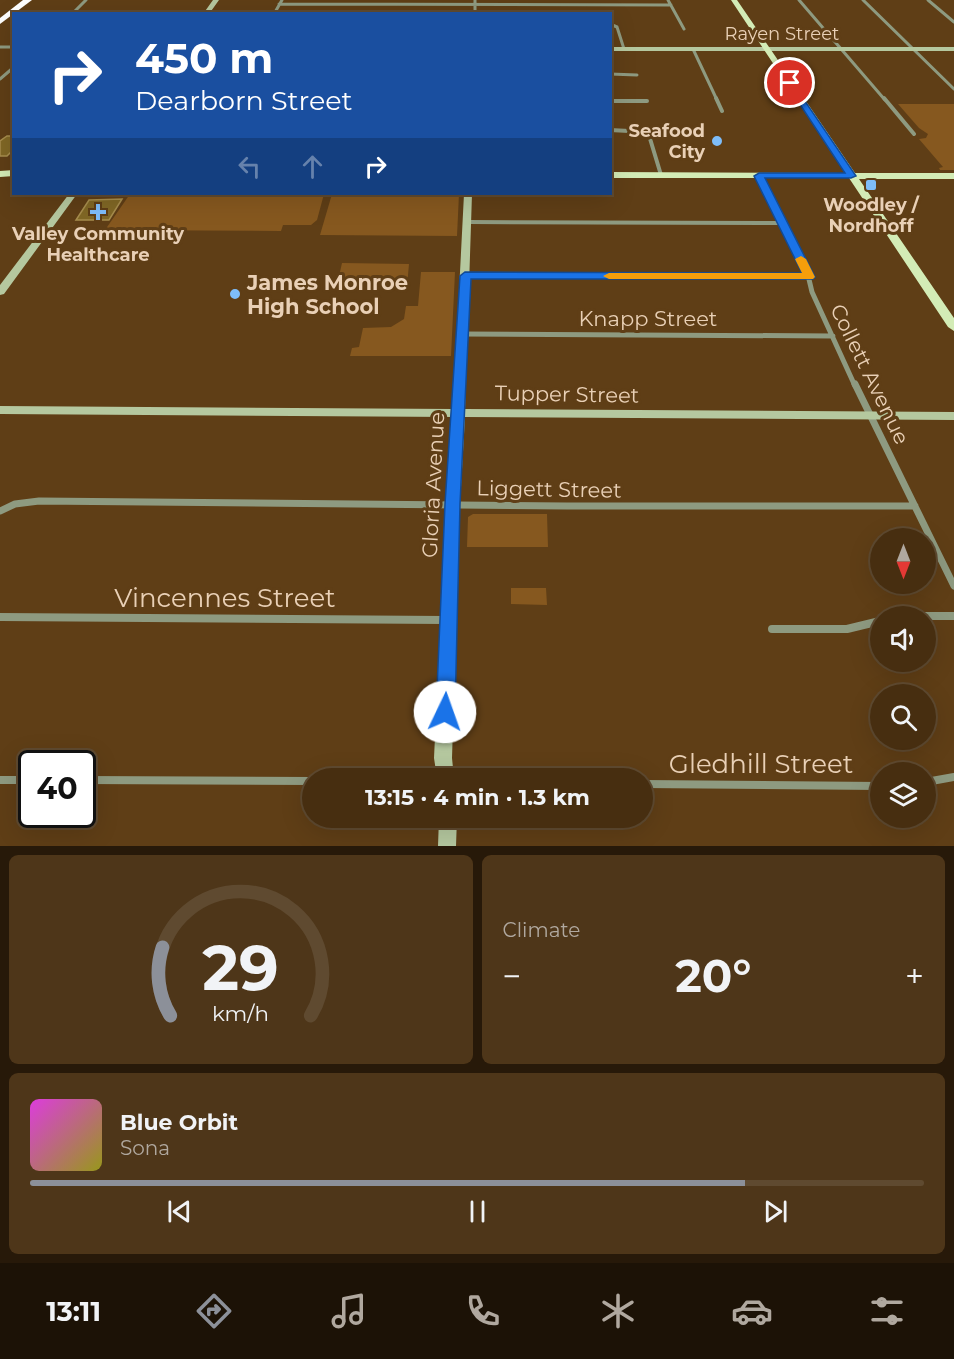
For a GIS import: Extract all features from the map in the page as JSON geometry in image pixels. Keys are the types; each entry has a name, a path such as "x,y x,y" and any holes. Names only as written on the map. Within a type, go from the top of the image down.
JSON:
{"highway":[{"path":"0,12 15,0"},
{"path":"0,19 24,0"}],"main road":[{"path":"734,0 954,327"},
{"path":"612,175 954,176"}],"street":[{"path":"74,12 87,0"},
{"path":"275,12 282,0"},
{"path":"668,0 684,29"},
{"path":"799,0 914,134"},
{"path":"863,0 954,89"},
{"path":"928,0 954,22"},
{"path":"279,4 475,2 671,5"},
{"path":"612,24 617,27 624,49"},
{"name":"Rayen Street","path":"612,49 954,49"},
{"path":"693,49 722,111"},
{"path":"0,79 12,69"},
{"path":"612,74 637,75"},
{"path":"612,101 647,101"},
{"path":"612,130 648,132 661,175"},
{"name":"Collett Avenue","path":"759,176 809,277 812,292 954,586"},
{"path":"0,292 72,195"},
{"name":"Gloria Avenue","path":"444,768 453,504 468,195"},
{"path":"468,222 782,223"},
{"path":"465,276 809,277"},
{"name":"Knapp Street","path":"463,334 833,336"},
{"name":"Tupper Street","path":"0,410 954,416"},
{"name":"Liggett Street","path":"2,509 39,500 756,507 915,506"},
{"path":"936,616 954,616"},
{"name":"Vincennes Street","path":"0,617 450,620"},
{"path":"772,629 847,629 870,623"},
{"path":"936,780 954,777"},
{"path":"0,780 18,780"},
{"path":"96,780 302,781"},
{"name":"Gledhill Street","path":"653,784 870,786"},
{"path":"447,846 448,828"}],"shaded area":[{"path":"898,104 954,104 954,170 940,170 939,168 943,167 919,139 926,138 928,134 919,128"},
{"path":"129,195 324,195 317,220 311,225 283,225 281,231 105,230"},
{"path":"332,195 459,195 457,236 320,235"},
{"path":"342,263 409,264 407,286 337,285"},
{"path":"421,272 455,272 451,356 350,356 352,348 359,347 363,328 391,327 404,319 406,306 418,306"},
{"path":"473,514 547,514 548,547 467,547 468,517"},
{"path":"511,588 546,588 547,605 511,604"}],"building":[{"path":"7,136 12,136 12,151 7,156 0,156 0,141"},
{"name":"Valley Community Healthcare","path":"122,199 109,220 76,220 89,200"}],"slow traffic":[{"path":"609,276 809,277 801,259"}],"place":[{"name":"Seafood City","path":"717,141"},
{"name":"Woodley / Nordhoff","path":"871,185"},
{"name":"Valley Community Healthcare","path":"98,212"},
{"name":"James Monroe High School","path":"235,294"}],"route":[{"path":"445,712 465,276 809,277 759,176 851,176 790,83"}]}
